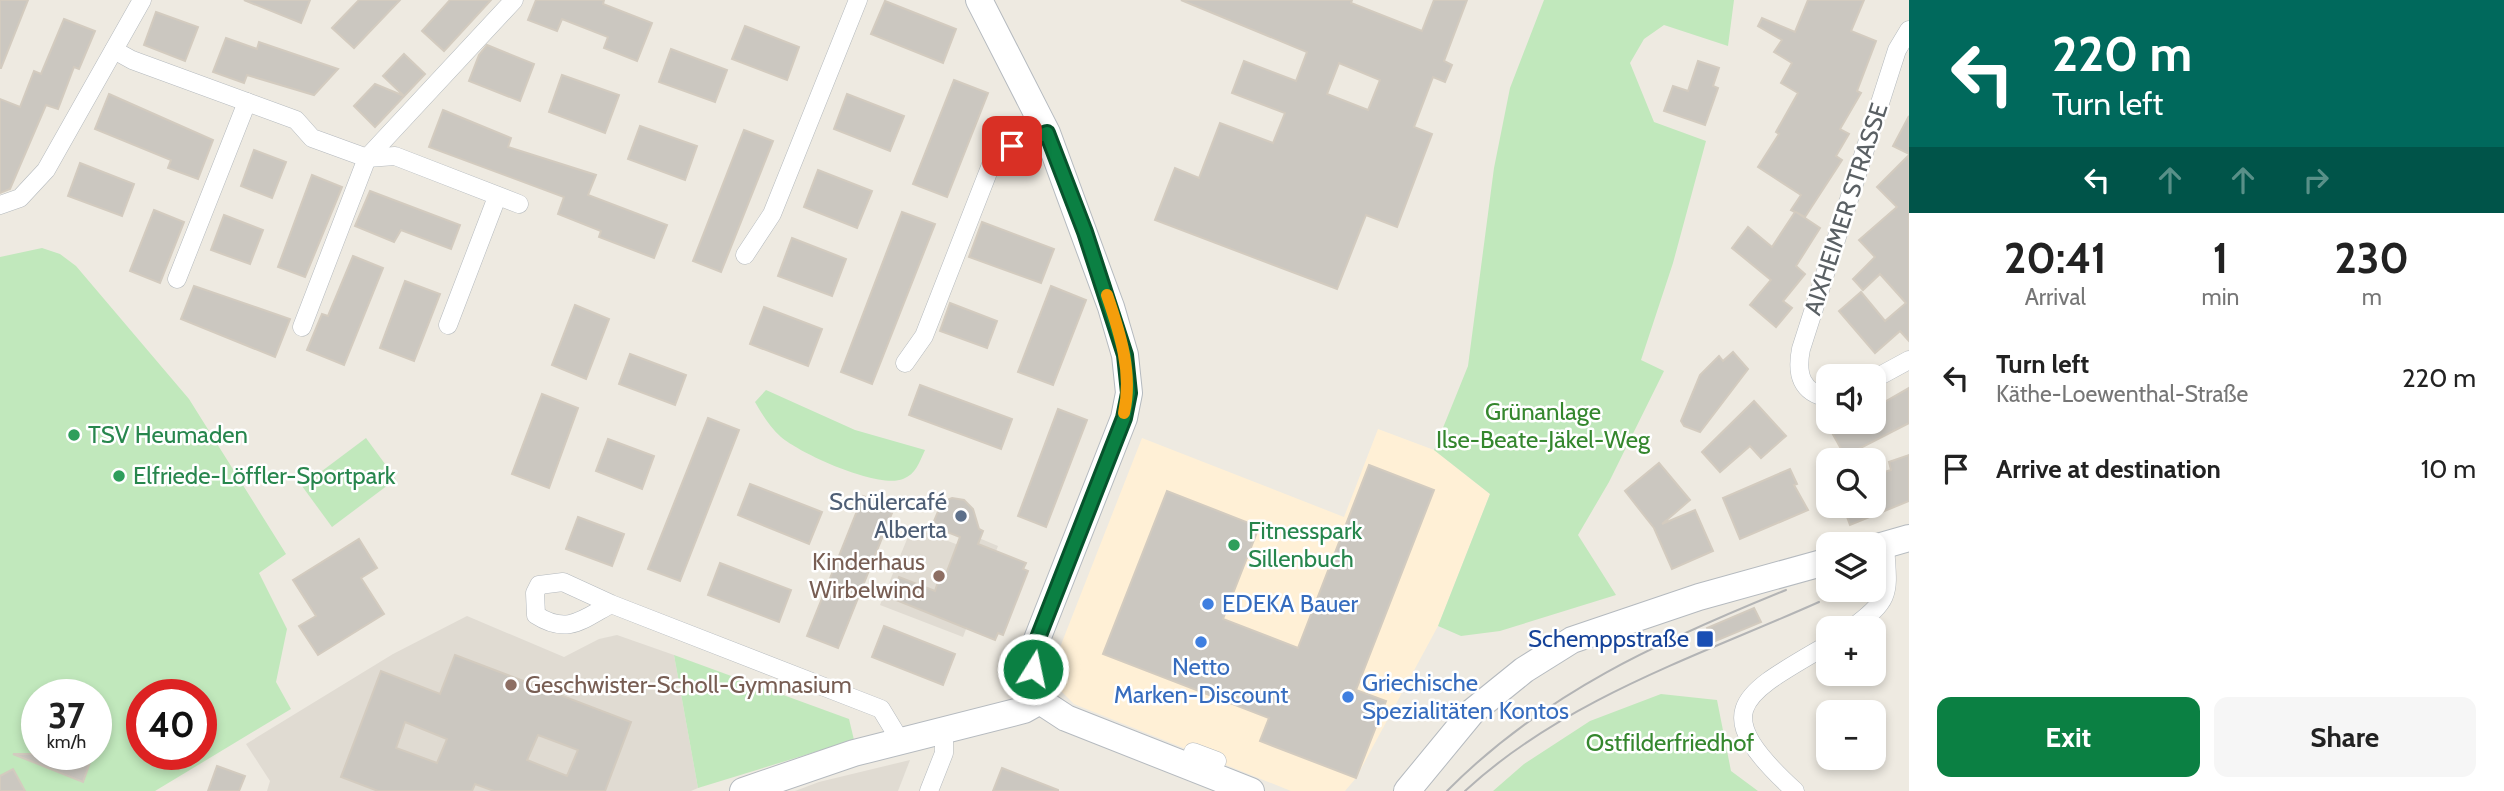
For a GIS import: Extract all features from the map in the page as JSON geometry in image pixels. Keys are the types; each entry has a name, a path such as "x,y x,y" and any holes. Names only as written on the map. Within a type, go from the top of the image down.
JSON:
{"street":[{"path":"0,205 20,198 36,184 142,0"},
{"path":"302,327 367,158 514,0"},
{"path":"745,255 772,214 858,0"},
{"path":"979,0 1047,133 1111,307 1125,355 1129,393 1124,418 1034,648 1034,689 1040,701 1066,718 1251,791"},
{"name":"AIXHEIMER STRASSE","path":"1816,392 1809,389 1798,373 1801,349 1897,50 1909,30"},
{"path":"114,50 296,120 312,138 367,158 395,156 519,204"},
{"path":"177,279 247,102"},
{"path":"905,363 924,336 996,152 1047,133"},
{"path":"448,325 497,197"},
{"path":"1886,372 1909,360"},
{"path":"1866,616 1882,603 1888,590 1889,544"},
{"path":"1408,791 1472,712 1524,670 1572,640 1699,597 1816,565"},
{"path":"611,604 881,709 901,742"},
{"path":"1794,791 1765,764 1749,743 1742,728 1743,716 1746,703 1756,690 1816,652"},
{"path":"743,791 854,753 1024,710 1040,701"},
{"path":"929,791 946,744 944,731"},
{"path":"1193,752 1217,761"},
{"path":"1173,773 1198,782"}],"shaded area":[{"path":"1378,429 1434,450 1490,494 1438,626 1356,778 1345,791 1291,791 1074,704 1048,678 1142,438 1344,517"},
{"name":"Kinderhaus Wirbelwind","path":"912,527 961,546 967,533 998,546 963,637 880,605"},
{"name":"Geschwister-Scholl-Gymnasium","path":"467,616 564,657 599,639 617,635 674,655 698,788 691,791 267,791 270,781 246,744 393,654"},
{"path":"910,760 898,791 795,791 819,782"}],"green space":[{"name":"Grünanlage Ilse-Beate-Jäkel-Weg","path":"1544,0 1734,0 1728,46 1664,25 1644,39 1630,63 1654,122 1706,141 1673,263 1641,360 1664,371 1609,482 1578,535 1616,595 1500,631 1461,636 1438,626 1490,494 1434,450 1468,366 1494,168 1510,88"},
{"name":"Elfriede-Löffler-Sportpark","path":"42,248 60,254 76,266 189,399 286,554 259,573 287,629 276,682 291,709 217,754 217,679 126,679 126,770 190,770 155,791 0,791 0,257"},
{"path":"766,390 855,430 925,450 919,464 907,477 891,481 859,475 805,452 777,433 755,402"},
{"path":"366,438 396,479 332,527 302,486"},
{"path":"674,655 849,719 854,740 698,788"},
{"name":"Ostfilderfriedhof","path":"1661,694 1717,700 1731,771 1758,791 1493,791 1524,764 1590,721"}],"building":[{"path":"0,0 28,0 1,68 0,68"},
{"path":"244,0 310,0 301,23"},
{"path":"359,0 400,0 354,48 332,28"},
{"path":"450,0 491,0 444,51 422,31"},
{"path":"536,0 604,0 603,4 652,23 637,61 604,48 608,37 562,19 557,31 528,20"},
{"path":"1181,0 1352,0 1351,3 1422,31 1434,0 1467,0 1444,61 1452,65 1445,82 1433,77 1414,127 1432,134 1397,227 1366,215 1337,289 1155,220 1175,168 1199,178 1220,123 1273,143 1285,113 1232,93 1244,61 1296,81 1307,52","holes":["1339,63 1380,80 1368,110 1327,94"]},
{"path":"1808,0 1864,0 1851,31 1876,41 1857,91 1861,93 1840,129 1849,134 1836,156 1842,160 1805,217 1796,212 1820,228 1796,266 1805,274 1783,301 1792,308 1776,327 1750,305 1771,280 1732,248 1748,227 1772,247 1795,212 1791,210 1801,195 1758,167 1779,134 1776,132 1798,93 1781,83 1792,63 1774,52 1782,40 1758,26 1762,18 1795,32"},
{"path":"885,1 956,29 943,63 871,34"},
{"path":"156,12 198,27 185,61 144,45"},
{"path":"64,19 95,31 79,69 74,67 58,109 46,105 10,189 0,193 0,99 20,107 34,71 41,74"},
{"path":"745,26 799,47 787,80 732,59"},
{"path":"226,38 257,49 259,42 338,69 314,95 247,75 244,83 213,72"},
{"path":"487,45 534,64 520,101 469,81 479,55"},
{"path":"671,49 727,70 715,102 659,82"},
{"path":"404,54 425,74 375,127 354,106 375,84 404,96 383,76"},
{"path":"1698,61 1719,68 1713,86 1718,88 1705,125 1664,111 1673,86 1688,91"},
{"path":"562,75 619,95 605,133 549,112"},
{"path":"954,80 988,93 947,197 913,184"},
{"path":"109,94 213,140 198,179 168,168 171,160 95,129"},
{"path":"847,94 904,116 890,151 834,129"},
{"path":"443,110 511,138 508,147 596,175 588,195 667,225 654,258 599,237 601,231 558,214 564,197 429,147"},
{"path":"1909,116 1909,154 1893,146"},
{"path":"640,126 697,146 685,180 628,159"},
{"path":"744,130 773,141 721,272 693,261"},
{"path":"254,150 286,162 272,198 241,186"},
{"path":"1909,155 1909,341 1900,331 1875,353 1839,311 1861,292 1885,321 1906,303 1880,274 1863,290 1853,279 1875,257 1859,240 1897,207 1877,187"},
{"path":"80,163 134,184 122,216 68,196"},
{"path":"818,170 872,191 857,228 804,207"},
{"path":"312,175 342,187 305,277 278,267"},
{"path":"370,191 460,225 451,249 401,230 394,242 355,226"},
{"path":"154,210 184,222 160,283 130,271"},
{"path":"902,212 935,224 872,384 841,372"},
{"path":"224,215 263,230 250,264 211,250"},
{"path":"982,222 1054,249 1041,283 969,257"},
{"path":"792,238 846,259 832,296 778,276"},
{"path":"353,256 383,268 344,365 307,350 322,314 328,316"},
{"path":"405,281 440,294 414,361 380,348"},
{"path":"194,286 290,319 275,357 181,319"},
{"path":"1051,286 1086,300 1053,385 1018,372"},
{"path":"950,303 997,321 987,348 940,331"},
{"path":"575,305 609,319 586,379 552,365"},
{"path":"764,307 822,329 808,366 750,344"},
{"path":"1733,352 1748,369 1700,432 1684,426 1681,421 1700,375 1719,356 1723,361"},
{"path":"630,354 686,375 675,405 619,384"},
{"path":"920,385 1012,419 1001,449 909,415"},
{"path":"1909,388 1909,423 1861,448 1841,448 1833,434 1886,434 1886,401"},
{"path":"542,394 578,408 549,488 512,474"},
{"path":"1754,401 1786,436 1761,458 1750,446 1720,472 1702,452"},
{"path":"1058,409 1087,420 1046,527 1018,516"},
{"path":"708,418 739,430 680,581 648,569"},
{"path":"608,439 654,456 642,489 596,471"},
{"path":"1909,455 1909,501 1886,510 1886,471 1891,470 1889,462"},
{"path":"1659,463 1690,500 1662,524 1695,510 1713,551 1672,569 1654,528 1625,491"},
{"path":"1369,465 1434,490 1356,690 1386,701 1356,778 1260,741 1269,718 1103,654 1167,491 1259,527 1223,619 1298,648"},
{"path":"1790,469 1797,484 1794,485 1808,510 1740,539 1723,498"},
{"path":"750,484 822,512 809,544 738,515"},
{"path":"863,496 894,508 838,648 807,636"},
{"path":"952,498 964,500 973,509 979,529 983,531 978,544 1026,563 1023,569 1028,571 1003,635 998,633 995,640 891,598 899,577 935,591 941,572 946,574 960,537 932,526 942,502"},
{"path":"578,517 624,534 612,566 566,549"},
{"path":"1847,518 1867,518 1850,525"},
{"path":"359,539 377,568 361,578 384,614 318,655 299,626 316,616 293,580"},
{"path":"720,563 791,590 779,622 708,595"},
{"path":"1754,608 1761,622 1713,642 1707,628"},
{"path":"884,626 955,654 943,685 872,657"},
{"path":"455,655 631,722 605,791 494,791 475,784 472,791 378,791 341,777 381,671 440,694","holes":["405,722 447,739 437,763 396,748","538,735 578,750 567,776 527,760"]},
{"path":"217,766 245,776 239,791 208,791"},
{"path":"1002,768 1058,790 1058,791 993,791"},
{"path":"13,769 25,791 0,791 0,776"},
{"path":"53,770 87,770 83,782"}],"tram line":[{"path":"1447,791 1484,756 1523,725 1606,673 1694,629 1786,590"},
{"path":"1465,791 1503,759 1588,705 1819,602"}],"slow traffic":[{"path":"1107,295 1125,355 1129,393 1124,413"}],"place":[{"name":"TSV Heumaden","path":"74,435"},
{"name":"Elfriede-Löffler-Sportpark","path":"119,476"},
{"name":"Schülercafé Alberta","path":"961,516"},
{"name":"Fitnesspark Sillenbuch","path":"1234,545"},
{"name":"Kinderhaus Wirbelwind","path":"939,576"},
{"name":"EDEKA Bauer","path":"1208,604"},
{"name":"Schemppstraße","path":"1705,639"},
{"name":"Netto Marken-Discount","path":"1201,642"},
{"name":"Geschwister-Scholl-Gymnasium","path":"511,685"},
{"name":"Griechische Spezialitäten Kontos","path":"1348,697"}],"route":[{"path":"1012,146 1047,133 1111,307 1125,355 1129,393 1124,418 1034,648 1033,669"}]}
